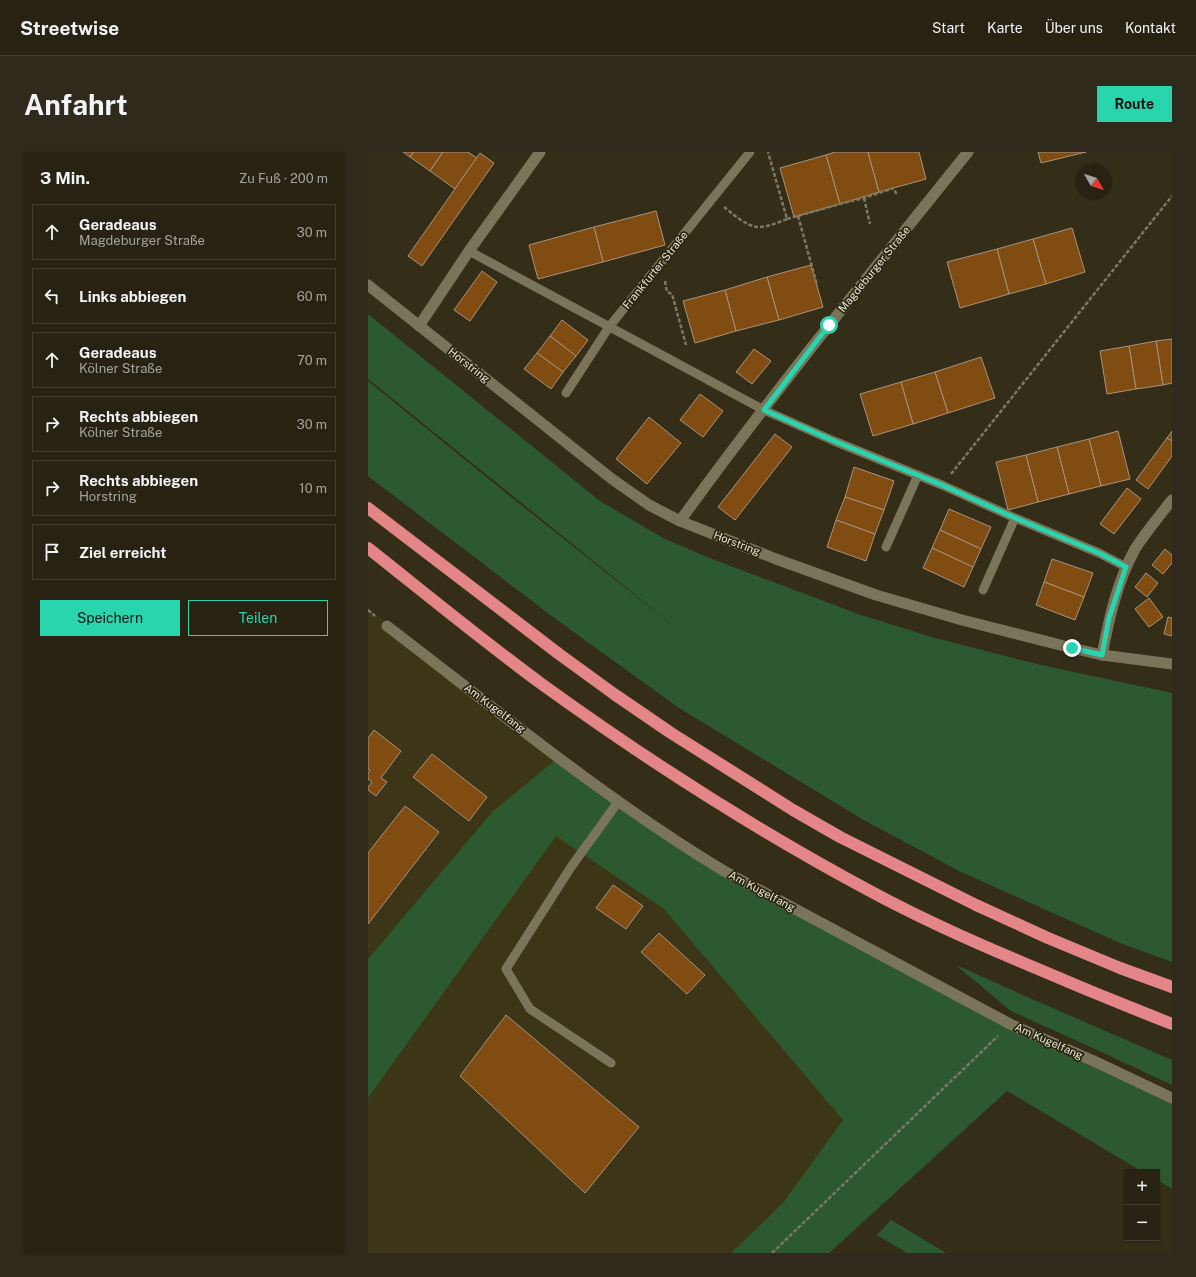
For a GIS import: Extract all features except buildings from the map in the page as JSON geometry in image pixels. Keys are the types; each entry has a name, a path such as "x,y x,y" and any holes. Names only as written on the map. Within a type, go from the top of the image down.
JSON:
{"highway":[{"path":"368,508 608,690 671,733 792,810 840,838 976,905 1062,944 1120,968 1172,987"},
{"path":"368,548 446,611 576,708 650,760 774,837 871,892 958,936 1100,996 1172,1024"}],"street":[{"path":"419,326 540,152"},
{"name":"Magdeburger Straße","path":"680,521 829,325 968,152"},
{"name":"Horstring","path":"368,285 612,479 649,505 680,521 776,559 876,594 962,620 1043,642 1102,655 1172,664"},
{"path":"1102,655 1109,618 1126,567 1136,548 1150,527 1172,500"},
{"name":"Am Kugelfang","path":"387,626 618,802 686,848 724,871 1010,1024 1172,1098"}],"lane":[{"name":"Frankfurter Straße","path":"566,393 610,327 750,152"},
{"path":"469,252 764,410 1099,553 1126,567"},
{"path":"886,546 918,475"},
{"path":"983,590 1015,518"},
{"path":"612,1063 530,1009 506,969 571,867 618,802"}],"path":[{"path":"768,152 787,219"},
{"path":"713,198 747,223 760,227 864,198 894,188 897,196"},
{"path":"942,485 1172,196"},
{"path":"864,198 870,224"},
{"path":"798,216 817,286"},
{"path":"663,261 667,292 672,294 686,345"},
{"path":"772,1253 1010,1024"}],"shaded area":[{"path":"368,608 559,757 649,823 1010,1024 772,1253 368,1253 368,1098 555,836 492,812 368,959"}],"green space":[{"path":"368,314 600,501 663,538 712,559 861,615 935,638 1041,665 1172,693 1172,962 1120,943 959,871 862,819 679,708 553,617 368,476 368,381 695,643 368,379"},
{"path":"559,757 649,823 1010,1024 1172,1098 1172,1189 1160,1182 1160,1169 1138,1169 1007,1091 829,1253 731,1253 783,1203 843,1120 664,909 556,836 368,1098 368,959 492,812"},
{"path":"956,965 1172,1060 1172,1085 1011,1011"},
{"path":"891,1220 946,1253 907,1253 877,1235"}],"route":[{"path":"829,325 764,410 1099,553 1126,567 1109,618 1102,655 1072,648"}]}
